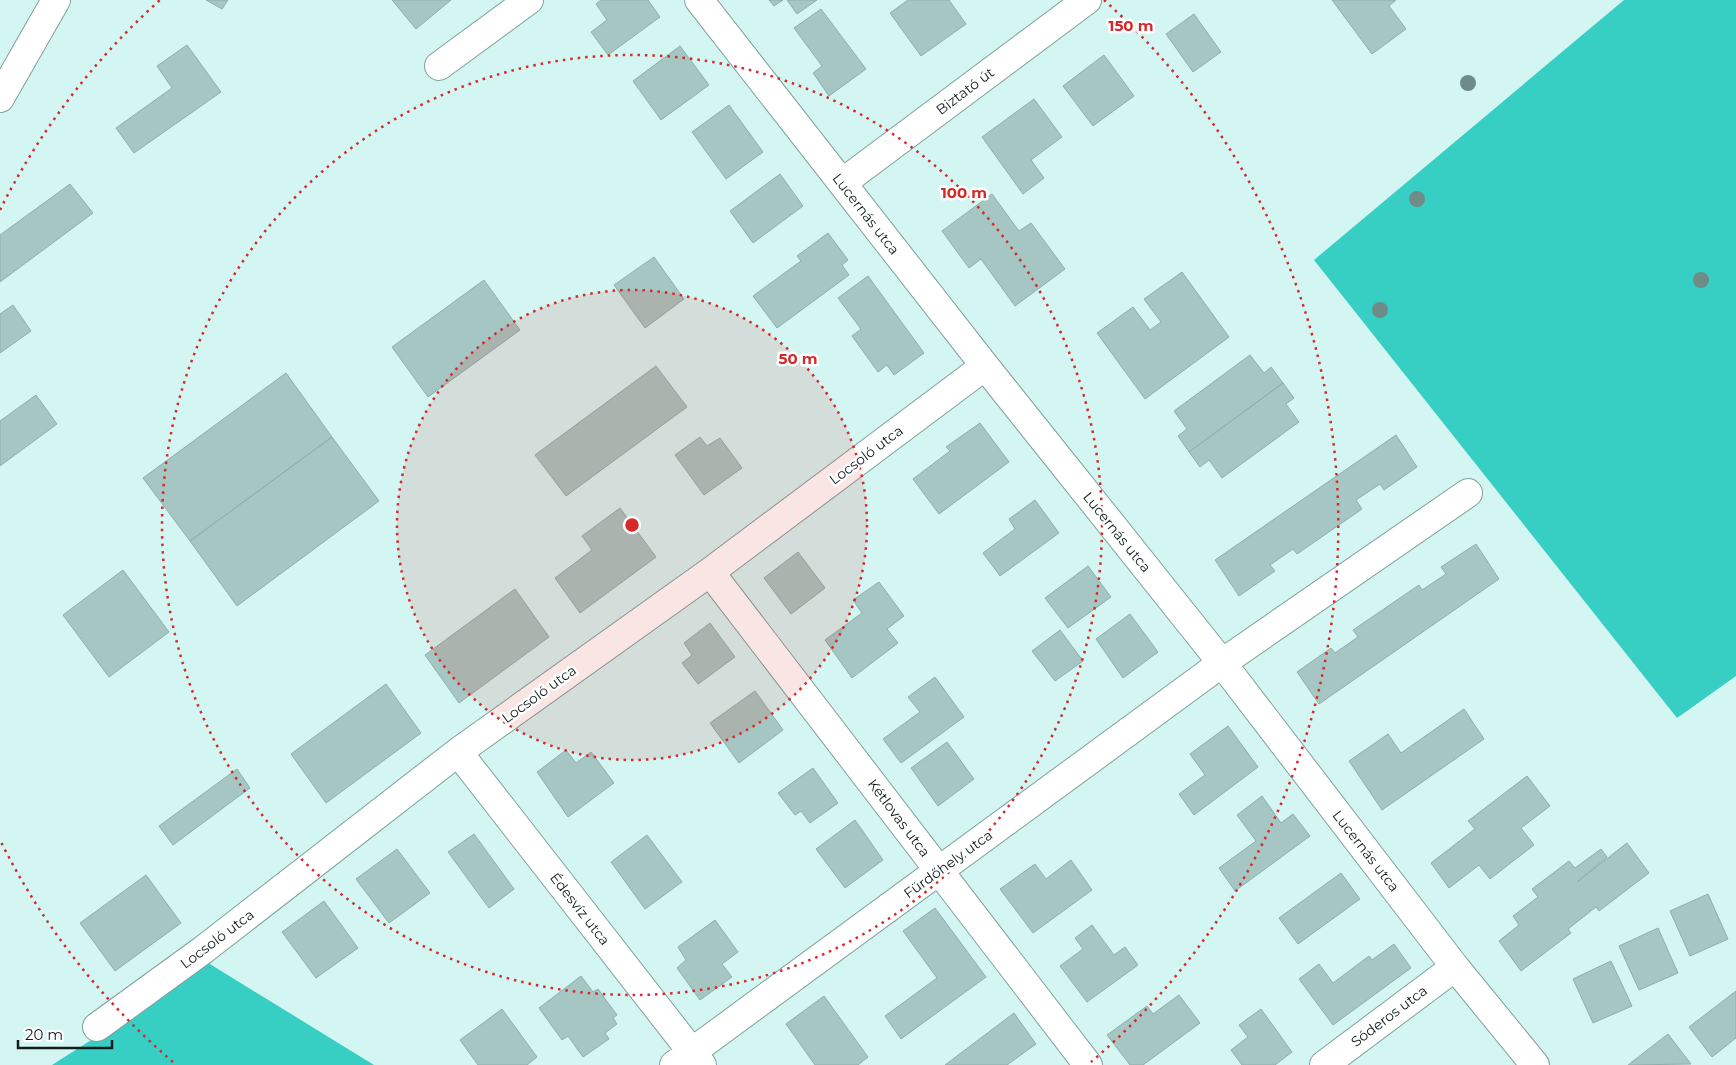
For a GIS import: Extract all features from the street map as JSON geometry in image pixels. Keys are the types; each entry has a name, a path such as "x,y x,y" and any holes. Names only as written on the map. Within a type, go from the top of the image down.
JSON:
{"street":[{"path":"0,98 56,0"},
{"path":"439,66 529,0"},
{"name":"Lucernás utca","path":"699,0 985,366 1222,663 1455,967 1534,1065"},
{"name":"Biztató út","path":"842,183 1087,0"},
{"name":"Locsoló utca","path":"97,1027 204,950 458,752 710,572 985,366"},
{"name":"Fürdőhely utca","path":"689,1061 939,870 1222,663 1468,493"},
{"name":"Kétlovas utca","path":"710,572 1088,1065"},
{"name":"Édesvíz utca","path":"458,752 689,1061"},
{"name":"Sóderos utca","path":"1324,1065 1455,967"}],"shaded area":[{"path":"1624,0 1736,0 1736,676 1677,718 1314,260"},
{"path":"205,961 374,1065 52,1065 110,1028"}],"building":[{"path":"206,0 228,0 222,9"},
{"path":"392,0 451,0 416,29"},
{"path":"601,0 648,0 660,17 608,55 591,32 607,20 596,4"},
{"path":"769,0 783,0 774,6"},
{"path":"787,0 817,0 797,14"},
{"path":"908,0 949,0 966,24 921,56 890,13"},
{"path":"1332,0 1396,0 1389,6 1406,29 1372,54"},
{"path":"821,9 866,69 829,96 813,73 822,66 794,28"},
{"path":"1194,14 1221,52 1193,72 1166,34"},
{"path":"187,45 221,92 134,153 116,128 172,88 157,66"},
{"path":"680,46 709,85 661,120 633,81"},
{"path":"1104,55 1134,96 1093,126 1063,86"},
{"path":"1034,99 1062,137 1031,160 1044,178 1023,194 982,137"},
{"path":"729,105 763,152 726,179 692,132"},
{"path":"780,174 803,206 753,243 730,211"},
{"path":"70,184 93,213 0,282 0,235"},
{"path":"992,194 1019,231 1031,223 1065,269 1015,306 981,259 969,268 942,231"},
{"path":"828,233 848,260 842,265 849,275 777,328 753,296 801,261 797,256"},
{"path":"654,257 684,299 645,328 614,285"},
{"path":"1182,272 1229,337 1145,399 1097,333 1133,307 1150,330 1161,322 1144,299"},
{"path":"868,276 924,353 894,375 887,365 878,372 852,336 861,329 838,298"},
{"path":"484,280 520,330 428,397 392,347"},
{"path":"13,305 31,331 0,353 0,314"},
{"path":"1250,355 1264,373 1271,367 1283,383 1189,452 1178,436 1187,429 1174,411"},
{"path":"656,366 687,407 566,496 535,455"},
{"path":"286,373 332,437 190,541 143,478"},
{"path":"1283,383 1294,398 1286,404 1299,422 1222,478 1209,460 1200,467 1189,452"},
{"path":"36,395 57,424 0,466 0,421"},
{"path":"980,423 1009,462 939,514 913,479 950,451 946,447"},
{"path":"1396,435 1417,467 1384,490 1380,484 1356,500 1362,509 1297,554 1293,549 1270,565 1275,571 1239,596 1215,560"},
{"path":"332,437 379,501 237,606 190,541"},
{"path":"700,437 707,446 720,438 742,468 704,495 675,455"},
{"path":"1035,500 1059,533 1000,576 983,553 1015,529 1009,519"},
{"path":"620,508 656,557 580,613 555,578 592,550 582,536"},
{"path":"1476,544 1499,579 1319,704 1297,672 1331,648 1335,653 1358,637 1353,630 1419,585 1422,590 1446,574 1441,567"},
{"path":"798,552 825,588 791,614 764,578"},
{"path":"1088,566 1111,597 1068,628 1045,598"},
{"path":"123,570 169,632 109,677 63,615"},
{"path":"879,582 904,616 887,629 898,643 852,678 825,640 862,613 853,600"},
{"path":"515,589 549,637 459,703 425,655"},
{"path":"1130,614 1158,652 1123,678 1096,639"},
{"path":"710,623 735,657 698,684 682,663 692,655 684,643"},
{"path":"1060,630 1083,661 1055,681 1032,651"},
{"path":"935,677 964,717 901,763 883,739 920,712 908,697"},
{"path":"386,684 421,733 326,803 291,754"},
{"path":"755,691 783,730 739,763 710,723"},
{"path":"1464,709 1484,739 1382,810 1349,761 1388,734 1401,753"},
{"path":"1228,726 1258,767 1194,815 1179,794 1205,775 1190,754"},
{"path":"947,742 974,779 938,806 911,768"},
{"path":"566,750 576,763 591,752 614,783 568,817 537,772"},
{"path":"813,768 838,803 810,823 801,811 795,815 778,793"},
{"path":"237,769 250,788 173,845 159,826"},
{"path":"1527,776 1550,806 1521,828 1534,845 1490,879 1479,865 1449,888 1431,863 1475,829 1468,821"},
{"path":"1262,796 1281,823 1293,814 1310,836 1235,891 1219,868 1256,841 1237,815"},
{"path":"855,820 883,860 845,888 816,849"},
{"path":"474,834 514,889 489,908 448,852"},
{"path":"647,835 682,882 645,909 611,862"},
{"path":"1627,843 1649,873 1599,911 1596,907 1568,929 1571,933 1521,971 1499,941 1519,925 1513,916 1538,897 1532,889 1569,861 1575,868 1601,849 1607,857 1577,882"},
{"path":"397,849 430,893 389,923 356,879"},
{"path":"1071,860 1092,890 1033,933 1000,889 1035,864 1046,879"},
{"path":"1341,873 1360,899 1298,944 1279,918"},
{"path":"146,875 181,923 115,971 80,923"},
{"path":"1708,894 1728,939 1690,956 1670,911"},
{"path":"324,901 358,948 316,978 282,932"},
{"path":"935,908 986,977 901,1039 885,1016 937,978 903,931"},
{"path":"715,920 738,952 722,964 732,977 700,1000 677,968 686,960 678,947"},
{"path":"1092,925 1114,955 1125,947 1138,965 1087,1002 1060,966 1083,949 1075,938"},
{"path":"1658,928 1678,973 1639,990 1619,946"},
{"path":"1394,944 1411,968 1333,1025 1299,979 1319,964 1333,983 1369,956 1372,960"},
{"path":"1611,961 1632,1006 1593,1023 1573,979"},
{"path":"581,976 593,992 598,989 617,1015 613,1018 617,1024 605,1033 609,1039 583,1057 568,1036 562,1040 539,1008"},
{"path":"1736,991 1736,1038 1712,1057 1689,1027"},
{"path":"1179,995 1200,1023 1143,1065 1130,1065 1107,1035 1147,1006 1153,1014"},
{"path":"824,996 868,1057 858,1065 815,1065 786,1024"},
{"path":"502,1009 537,1057 527,1065 478,1065 460,1040"},
{"path":"1261,1009 1292,1052 1275,1065 1242,1065 1231,1050 1248,1037 1239,1025"},
{"path":"1014,1013 1036,1044 1007,1065 945,1065"},
{"path":"1668,1034 1691,1064 1628,1065"}]}
